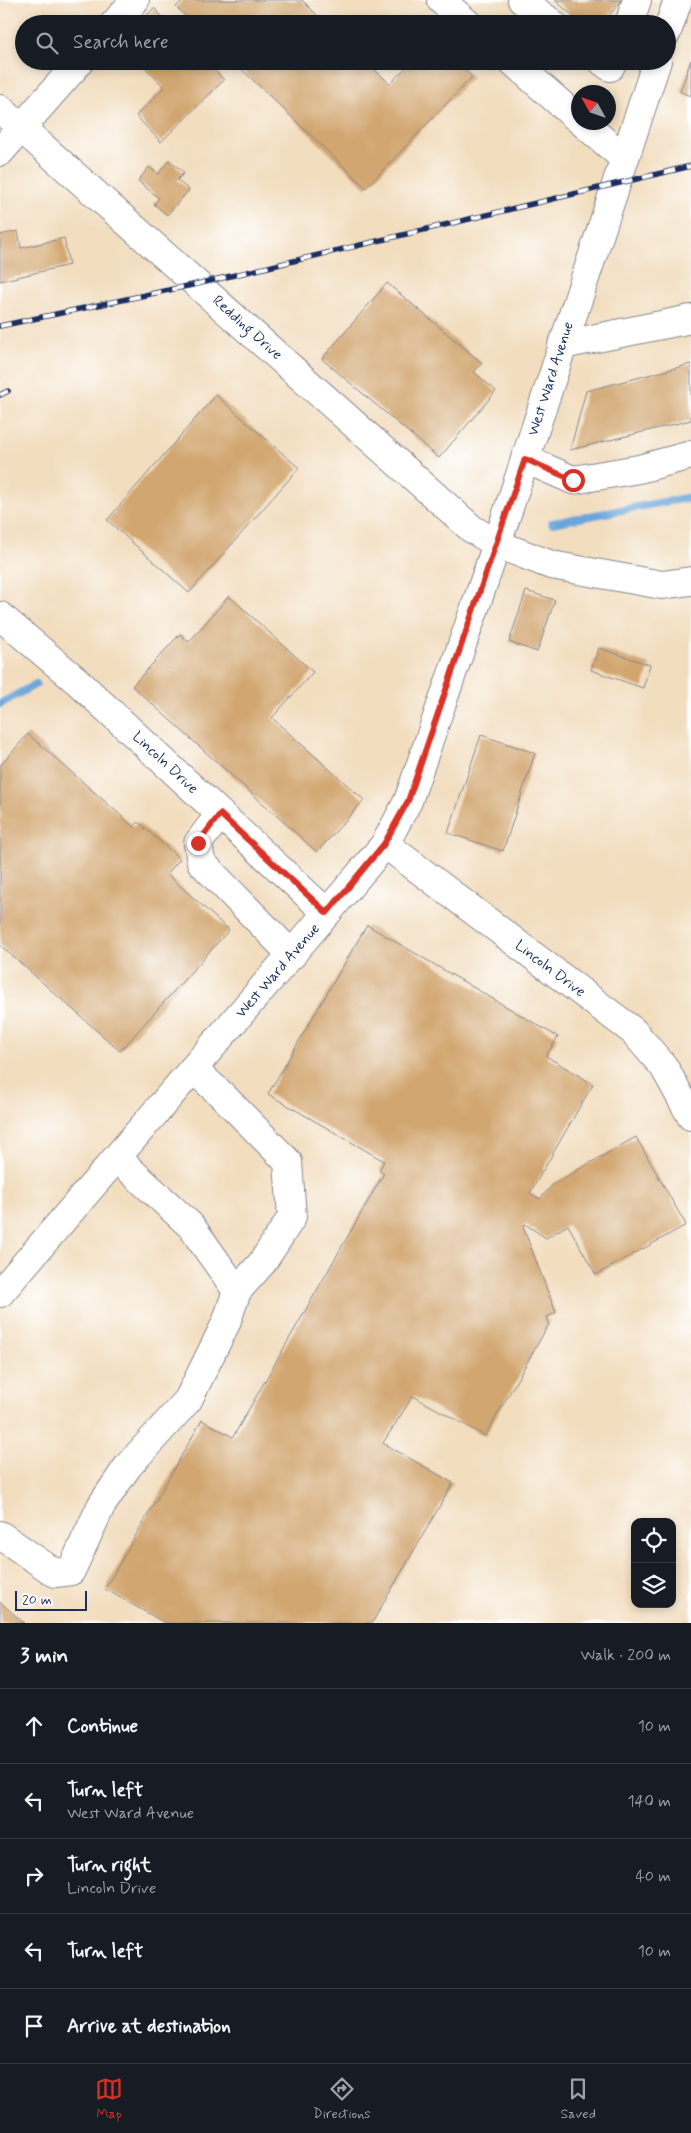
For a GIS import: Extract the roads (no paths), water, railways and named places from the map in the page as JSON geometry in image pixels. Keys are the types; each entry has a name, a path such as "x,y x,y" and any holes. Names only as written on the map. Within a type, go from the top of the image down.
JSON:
{"street":[{"path":"122,15 135,0"},
{"path":"522,0 541,15"},
{"path":"632,15 637,0"},
{"path":"673,15 678,0"},
{"path":"0,152 72,70"},
{"path":"522,70 571,113"},
{"name":"West Ward Avenue","path":"0,1293 327,913 384,844 408,801 497,544 654,70"},
{"name":"Redding Drive","path":"0,109 472,529 497,544 551,565 662,584 691,581"},
{"path":"591,130 624,158"},
{"path":"562,345 691,319"},
{"path":"525,459 573,480 640,469 691,455"},
{"name":"Lincoln Drive","path":"0,616 77,681 327,913"},
{"path":"220,814 198,843 201,862 292,955"},
{"name":"Lincoln Drive","path":"384,844 632,1032 664,1067 691,1116"},
{"path":"0,1535 54,1573 72,1571 101,1506 128,1466 188,1400 226,1323 237,1291 262,1263 292,1217 288,1162 222,1095 193,1069"},
{"path":"117,1158 191,1226 237,1291"}],"waterway":[{"path":"552,523 691,497"},
{"path":"0,704 36,684"}],"railway":[{"path":"0,326 197,284 691,166"},
{"path":"0,395 8,391"}]}
